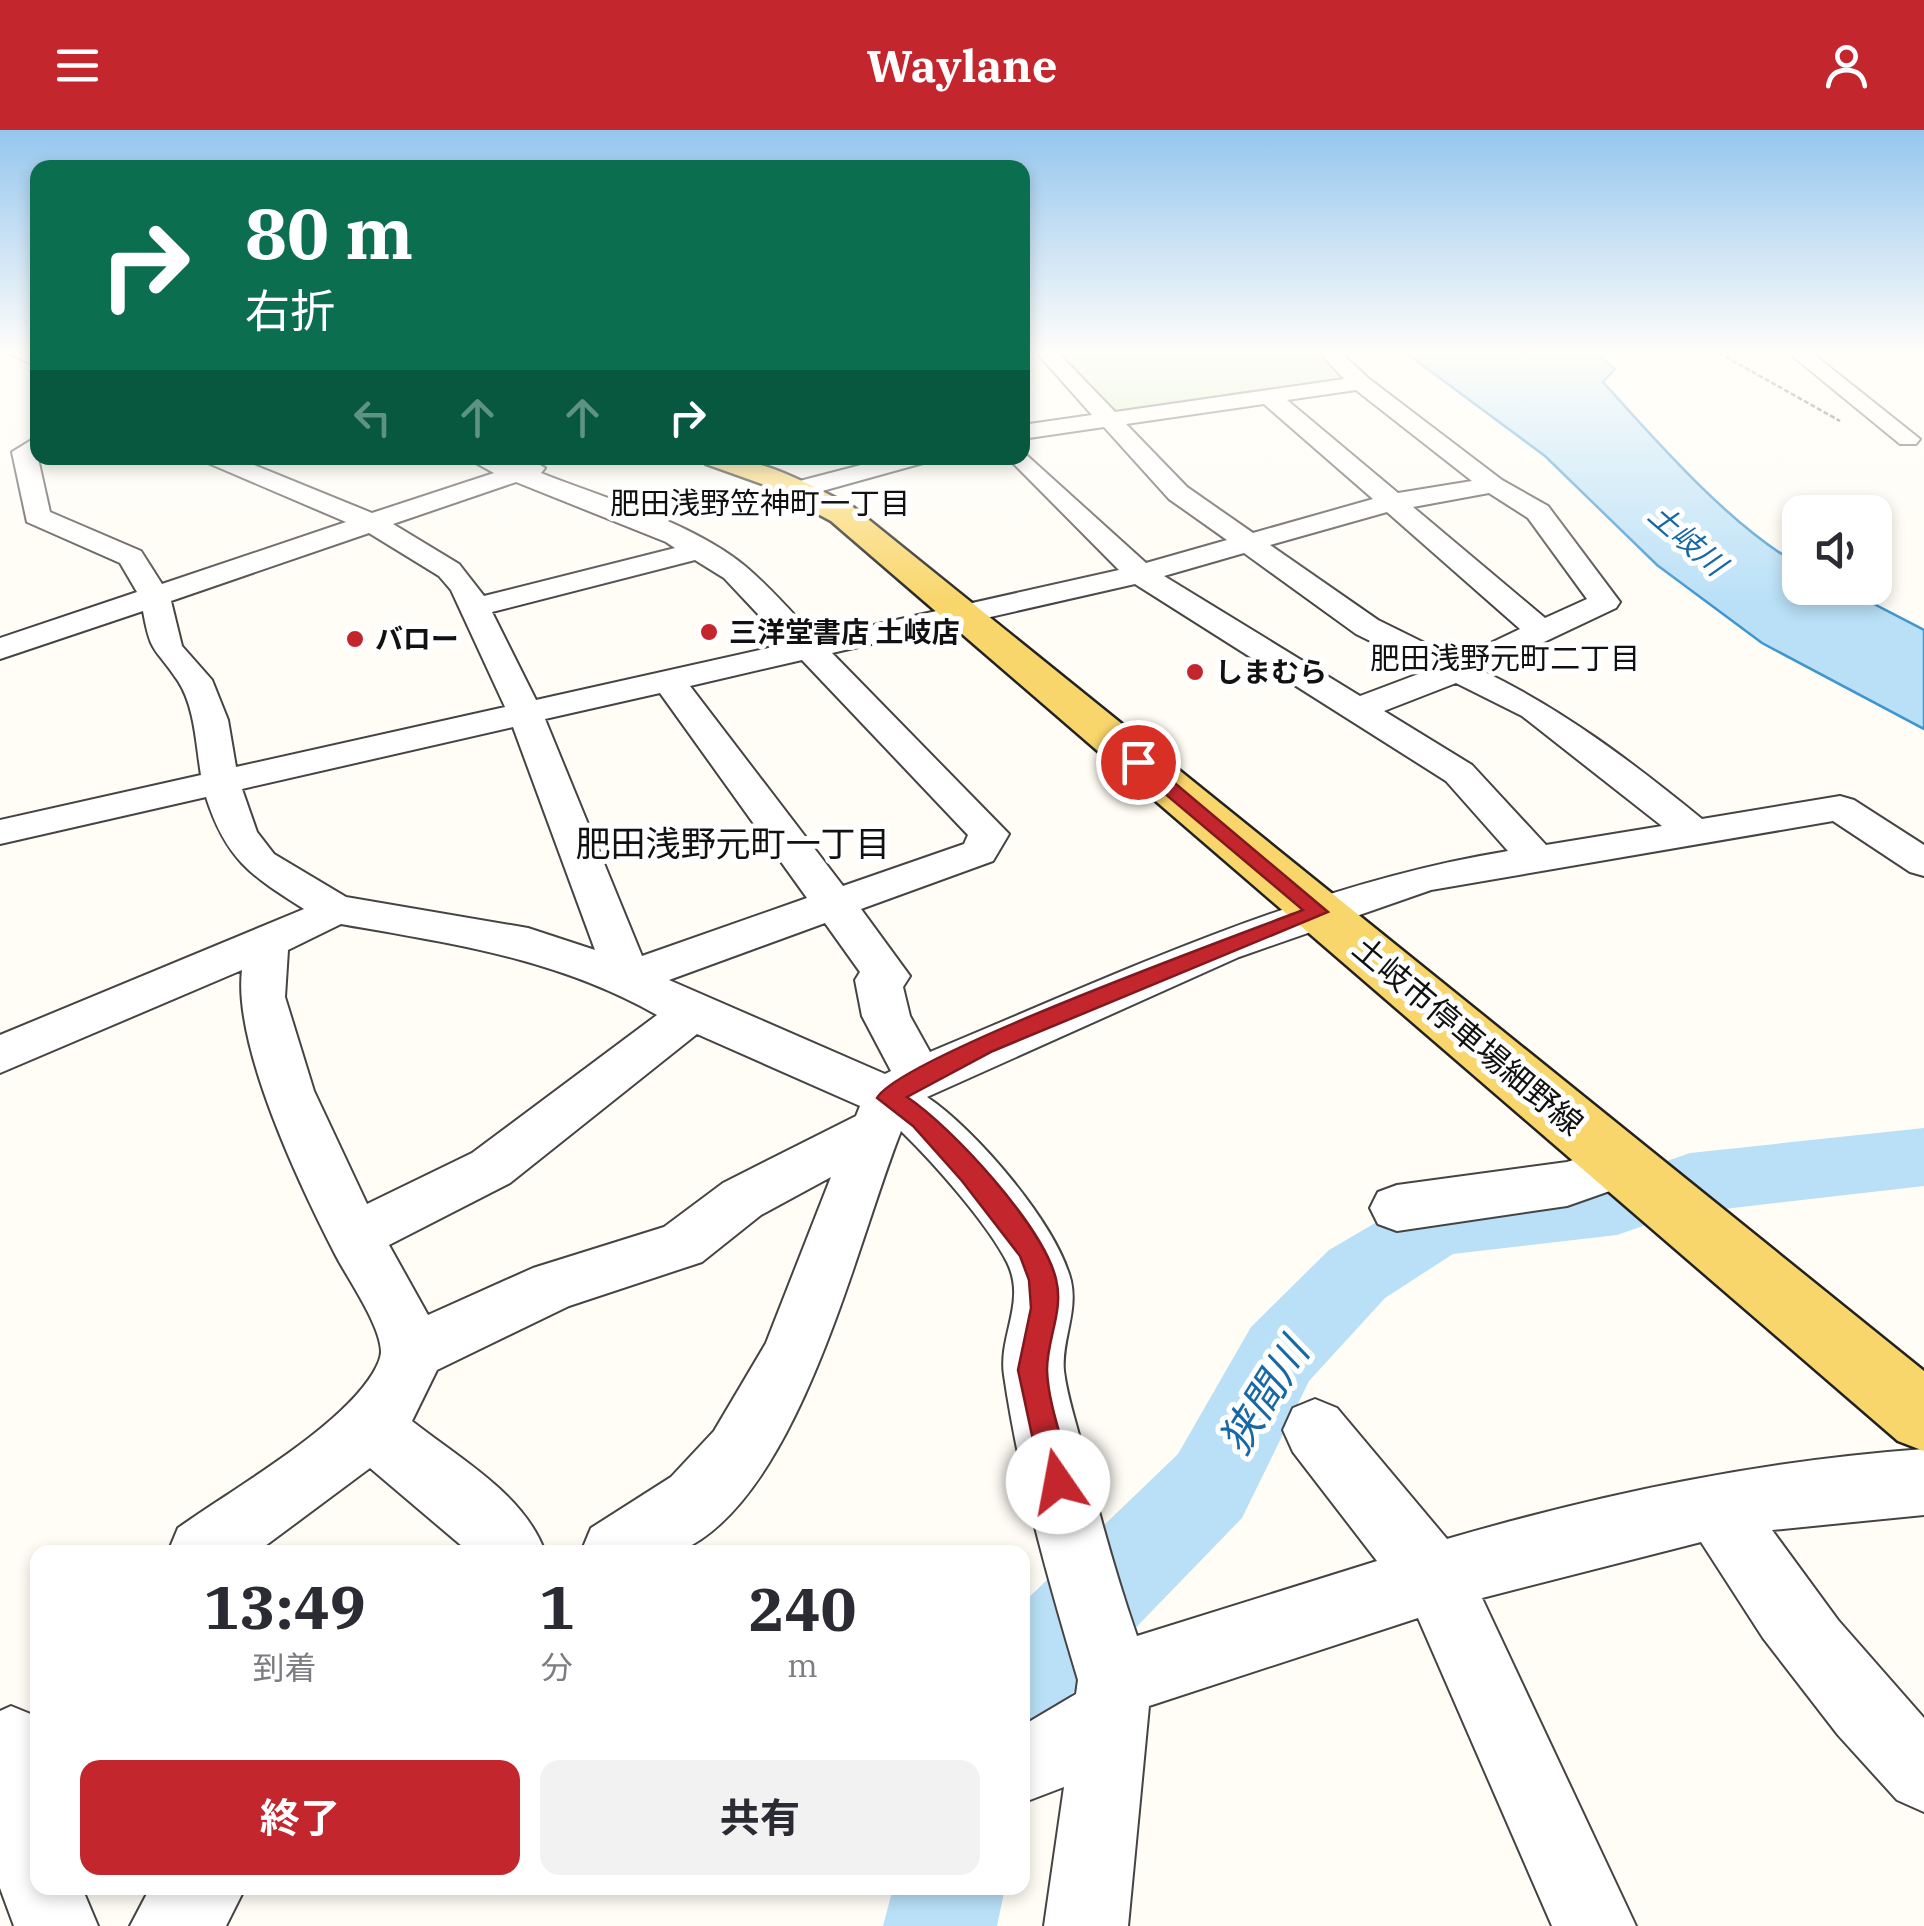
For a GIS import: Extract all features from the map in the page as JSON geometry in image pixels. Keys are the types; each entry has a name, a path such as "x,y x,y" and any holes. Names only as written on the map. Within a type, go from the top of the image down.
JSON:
{"main road":[{"name":"土岐市停車場細野線","path":"734,465 797,490 842,514 1924,1416"}],"street":[{"path":"1124,437 1178,493 1367,627 1534,709 1618,769 1692,831"},
{"path":"1314,437 1542,632"},
{"path":"1356,710 1456,672 1605,602 1538,512 1493,485 1430,437"},
{"path":"1871,439 1916,439"},
{"path":"1871,439 1912,468"},
{"path":"0,442 30,442"},
{"path":"30,448 24,452 24,509 131,557 156,598 166,648 195,680 210,720 220,780 238,834 260,862 334,909 528,942 628,978 692,1012 894,1101 921,1119 971,1173 1032,1250 1042,1280 1045,1308 1033,1370 1103,1654 1086,1926"},
{"path":"234,465 372,523 449,570 477,607 525,713 628,978"},
{"path":"500,465 700,550 734,572 989,834 979,852 628,978"},
{"path":"0,649 540,465"},
{"path":"797,490 884,465"},
{"path":"1027,465 1140,574 1458,772 1534,856"},
{"path":"0,832 1140,574 1388,503 1493,485"},
{"path":"477,607 700,550"},
{"path":"625,1545 703,1493 745,1440 788,1358 894,1101 886,1016 878,980 887,976 668,680"},
{"path":"410,1352 553,1286 682,1245 756,1190 894,1101 1021,1030 1318,912 1424,878 1534,856 1840,808 1924,864"},
{"path":"0,1055 316,921 334,909"},
{"path":"212,1545 371,1428 402,1384 410,1352 404,1326 354,1236 288,1091 262,997 267,942"},
{"path":"354,1236 491,1168 692,1012"},
{"path":"1397,1208 1567,1184 1622,1164"},
{"path":"371,1428 492,1528 506,1545"},
{"path":"1314,1430 1436,1581 1594,1926"},
{"path":"1030,1762 1050,1754 1103,1654 1436,1581 1561,1542 1716,1504 1862,1484 1924,1482"},
{"path":"1716,1504 1800,1633 1854,1701 1924,1773"},
{"path":"16,1724 30,1818"},
{"path":"44,1895 56,1926"},
{"path":"172,1926 198,1895"}],"path":[{"path":"1867,437 1871,439"}],"water":[{"name":"土岐川","path":"1519,437 1653,437 1722,507 1782,554 1782,605 1876,605 1924,630 1924,729 1762,643 1657,565 1545,456"}],"waterway":[{"name":"狭間川","path":"1690,1183 1924,1157"},
{"name":"狭間川","path":"1030,1666 1210,1486 1280,1354 1357,1274 1438,1224 1617,1204"},
{"name":"狭間川","path":"940,1926 947,1895"}],"place":[{"name":"三洋堂書店 土岐店","path":"709,632"},
{"name":"バロー","path":"355,639"},
{"name":"しまむら","path":"1195,672"}],"district":[{"name":"肥田浅野笠神町一丁目","path":"760,504"},
{"name":"肥田浅野元町二丁目","path":"1505,659"},
{"name":"肥田浅野元町一丁目","path":"733,844"}],"route":[{"path":"1058,1482 1033,1370 1045,1308 1042,1280 1032,1250 971,1173 921,1119 889,1098 919,1077 985,1045 1318,912 1138,762"}]}
